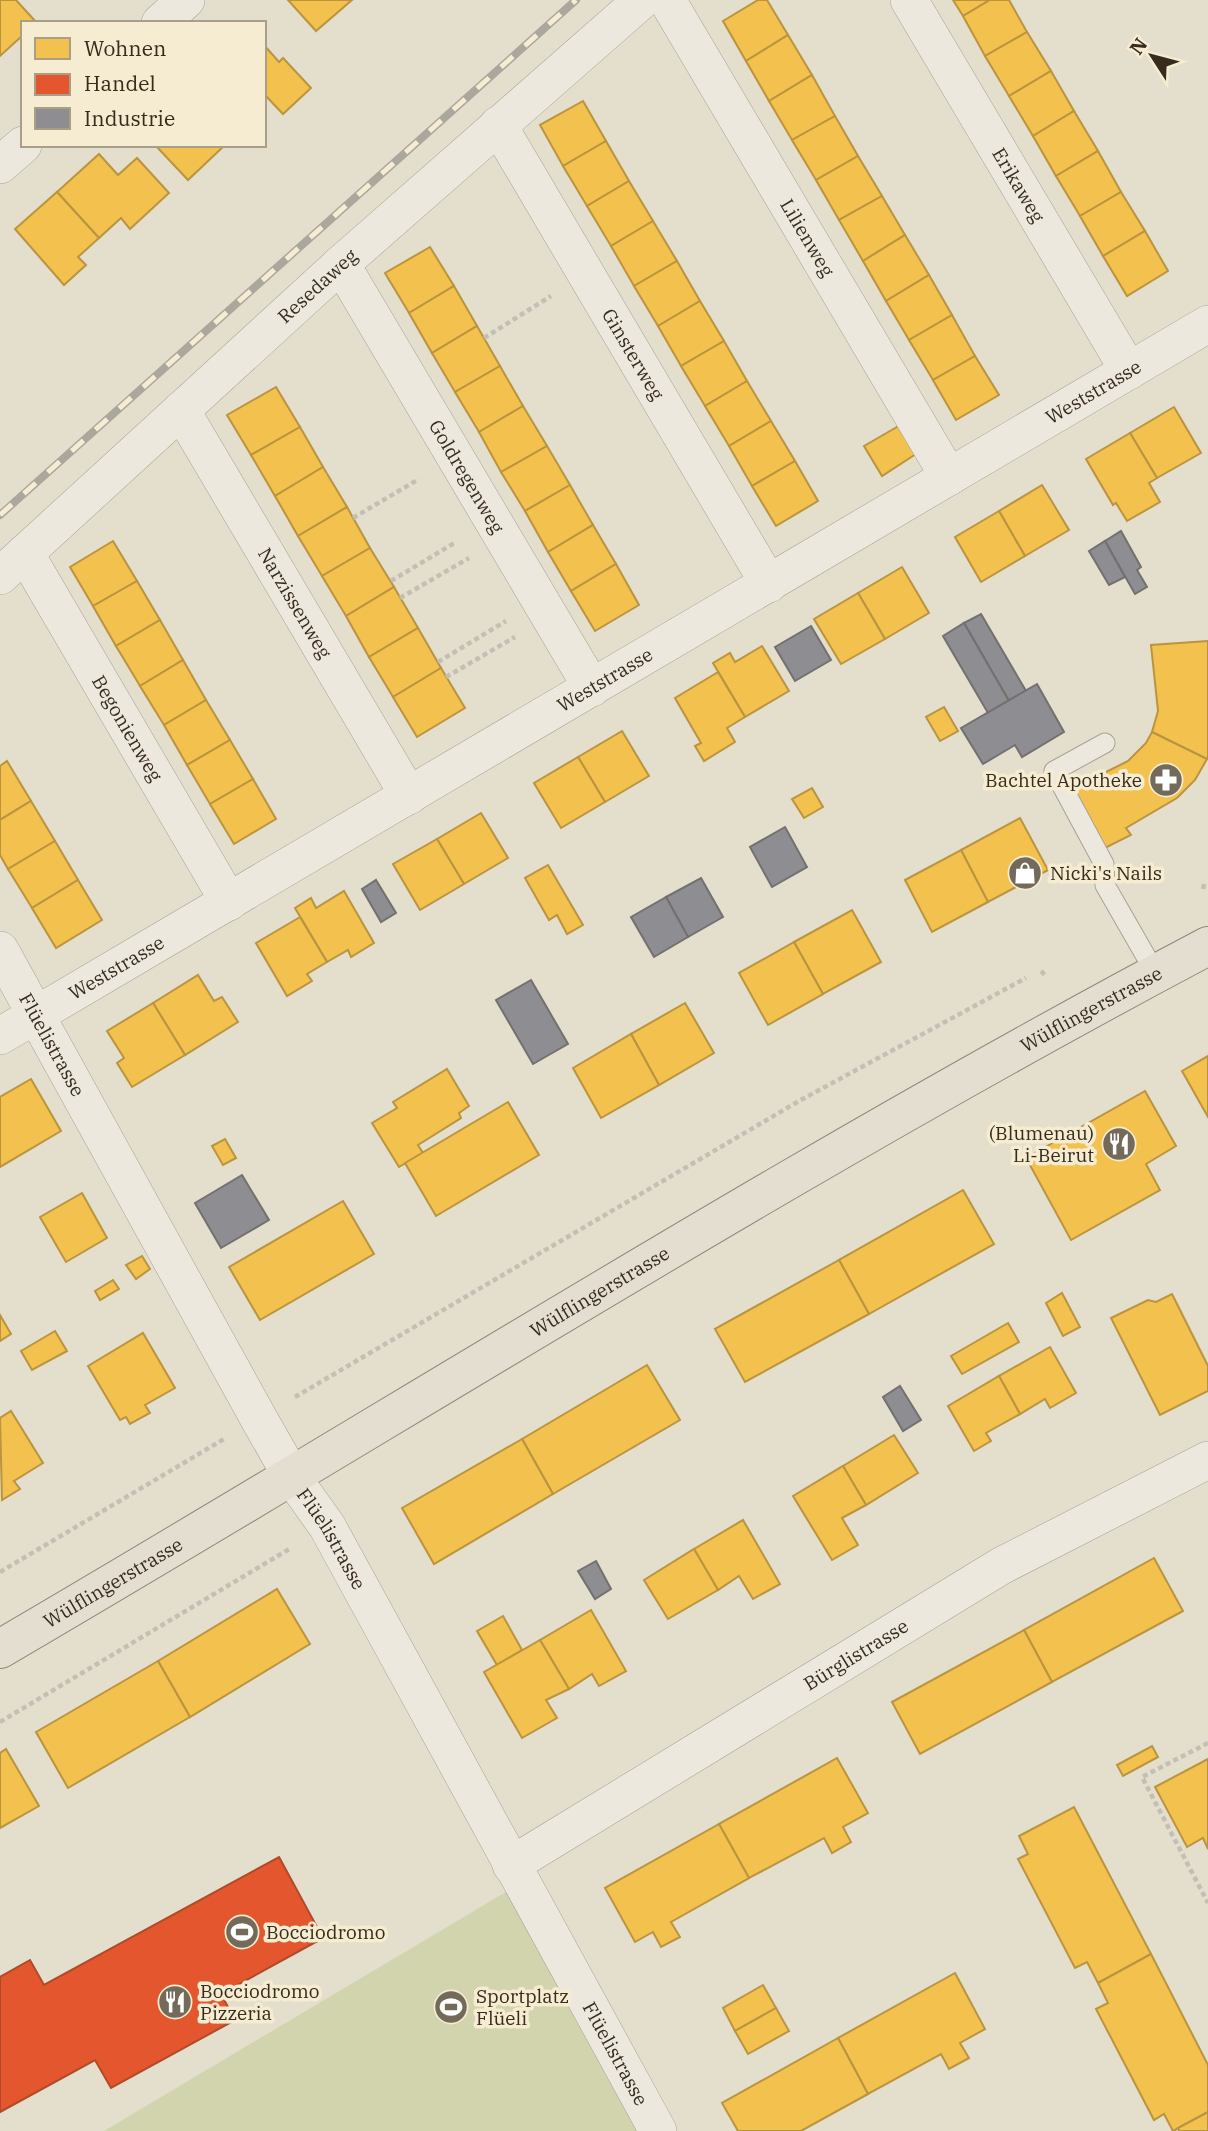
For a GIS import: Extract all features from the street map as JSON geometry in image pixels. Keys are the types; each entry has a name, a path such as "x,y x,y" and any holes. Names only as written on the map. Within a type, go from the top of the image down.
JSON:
{"main road":[{"name":"Wülflingerstrasse","path":"0,1650 780,1183 1208,946"}],"street":[{"path":"162,21 186,0"},
{"name":"Resedaweg","path":"13,565 341,264 642,0"},
{"name":"Lilienweg","path":"667,0 949,477"},
{"name":"Erikaweg","path":"909,0 1129,371"},
{"name":"Ginsterweg","path":"498,125 769,584"},
{"path":"0,165 21,147"},
{"name":"Goldregenweg","path":"341,264 592,688"},
{"name":"Weststrasse","path":"0,1036 1208,324"},
{"name":"Narzissenweg","path":"181,410 409,796"},
{"name":"Begonienweg","path":"13,565 229,902"},
{"name":"Flüelistrasse","path":"0,950 259,1419 292,1477 327,1526 657,2131"},
{"name":"Bürglistrasse","path":"511,1865 1001,1566 1208,1460"}],"lane":[{"path":"1105,743 1054,771 1104,864 1105,885 1156,974"}],"path":[{"path":"484,338 586,274"},
{"path":"353,517 455,458"},
{"path":"391,581 498,529"},
{"path":"400,598 498,529"},
{"path":"438,662 545,609"},
{"path":"446,677 545,609"},
{"path":"1203,889 1205,881"},
{"path":"1041,971 1047,977"},
{"path":"0,1572 799,1101 1026,978"},
{"path":"0,1722 301,1542"},
{"path":"1208,1743 1143,1777 1208,1903"}],"green space":[{"name":"Sportplatz Flüeli","path":"521,1883 658,2131 104,2131"}],"building: Wohnen":[{"path":"0,0 16,0 35,21 21,21 21,37 0,56"},
{"path":"288,0 352,0 316,31"},
{"path":"758,0 767,0 788,35 746,61 723,21"},
{"path":"953,0 990,0 963,16"},
{"path":"990,0 1009,0 1027,32 985,56 963,16"},
{"path":"1027,32 1051,71 1009,96 985,56"},
{"path":"788,35 812,75 769,101 746,61"},
{"path":"266,47 279,62 283,58 311,88 283,114 266,96"},
{"path":"1051,71 1074,111 1033,136 1009,96"},
{"path":"812,75 835,116 792,140 769,101"},
{"path":"583,101 606,141 563,166 540,125"},
{"path":"1074,111 1098,151 1056,176 1033,136"},
{"path":"835,116 858,156 816,180 792,140"},
{"path":"606,141 629,181 587,206 563,166"},
{"path":"157,147 223,147 188,180"},
{"path":"1098,151 1121,192 1080,216 1056,176"},
{"path":"99,154 118,175 137,158 169,193 130,229 121,218 99,238 57,192"},
{"path":"858,156 882,196 839,220 816,180"},
{"path":"629,181 653,221 611,246 587,206"},
{"path":"57,192 99,238 78,257 86,265 64,285 15,229"},
{"path":"1121,192 1145,231 1103,256 1080,216"},
{"path":"882,196 905,235 863,261 839,220"},
{"path":"653,221 677,261 634,286 611,246"},
{"path":"1145,231 1168,271 1127,296 1103,256"},
{"path":"905,235 929,275 886,301 863,261"},
{"path":"430,247 454,286 409,313 385,273"},
{"path":"677,261 700,301 658,326 634,286"},
{"path":"929,275 952,315 909,340 886,301"},
{"path":"454,286 477,326 432,353 409,313"},
{"path":"700,301 724,341 681,366 658,326"},
{"path":"952,315 975,356 933,380 909,340"},
{"path":"477,326 500,366 455,392 432,353"},
{"path":"724,341 747,381 705,406 681,366"},
{"path":"975,356 999,395 956,420 933,380"},
{"path":"500,366 523,406 479,432 455,392"},
{"path":"747,381 771,421 729,446 705,406"},
{"path":"276,387 300,427 251,455 227,415"},
{"path":"523,406 547,446 501,472 479,432"},
{"path":"1174,407 1201,453 1157,478 1130,433"},
{"path":"771,421 795,461 752,486 729,446"},
{"path":"902,424 919,452 882,476 864,446"},
{"path":"300,427 323,467 275,496 251,455"},
{"path":"1130,433 1157,478 1149,483 1160,502 1127,521 1116,503 1113,505 1086,459"},
{"path":"547,446 570,485 525,511 501,472"},
{"path":"795,461 818,501 776,526 752,486"},
{"path":"323,467 347,507 298,536 275,496"},
{"path":"570,485 593,525 548,552 525,511"},
{"path":"1042,485 1069,530 1025,556 999,511"},
{"path":"347,507 370,548 322,576 298,536"},
{"path":"999,511 1025,556 981,582 955,537"},
{"path":"593,525 616,564 571,591 548,552"},
{"path":"113,541 137,581 93,606 70,567"},
{"path":"370,548 394,587 346,616 322,576"},
{"path":"616,564 639,605 595,631 571,591"},
{"path":"902,567 929,613 885,639 858,593"},
{"path":"137,581 160,620 116,646 93,606"},
{"path":"394,587 418,628 369,657 346,616"},
{"path":"858,593 885,639 841,664 814,619"},
{"path":"160,620 183,660 140,686 116,646"},
{"path":"418,628 441,668 393,697 369,657"},
{"path":"1208,641 1207,759 1152,732 1158,711 1151,645"},
{"path":"762,646 789,691 745,717 713,663 730,653 735,662"},
{"path":"183,660 206,700 164,725 140,686"},
{"path":"441,668 465,708 417,737 393,697"},
{"path":"718,672 745,717 727,728 735,742 704,761 695,746 701,743 675,698"},
{"path":"206,700 230,740 187,765 164,725"},
{"path":"944,707 958,731 940,741 926,717"},
{"path":"622,731 649,776 605,802 578,757"},
{"path":"1152,732 1207,759 1195,780 1177,798 1126,828 1131,835 1103,849 1072,789 1128,761 1146,743"},
{"path":"230,740 253,779 210,804 187,765"},
{"path":"578,757 605,802 561,828 534,783"},
{"path":"7,761 31,801 0,820 0,766"},
{"path":"253,779 276,819 234,844 210,804"},
{"path":"812,788 823,807 804,818 792,799"},
{"path":"31,801 55,841 8,869 0,855 0,820"},
{"path":"481,813 508,858 464,884 437,839"},
{"path":"1020,818 1048,870 988,902 961,850"},
{"path":"437,839 464,884 420,910 393,864"},
{"path":"55,841 78,880 32,908 8,869"},
{"path":"961,850 988,902 932,932 905,880"},
{"path":"548,865 583,925 567,934 557,915 549,920 525,878"},
{"path":"78,880 102,920 56,948 32,908"},
{"path":"344,891 374,943 351,957 348,950 327,962 295,908 311,898 316,908"},
{"path":"852,910 881,962 823,994 794,942"},
{"path":"300,917 327,962 307,974 312,981 287,996 256,943"},
{"path":"794,942 823,994 768,1025 739,973"},
{"path":"198,975 214,1001 222,997 238,1022 185,1055 153,1003"},
{"path":"153,1003 185,1055 132,1087 117,1063 124,1058 107,1031"},
{"path":"685,1003 714,1053 659,1085 631,1034"},
{"path":"631,1034 659,1085 601,1118 573,1068"},
{"path":"1208,1056 1208,1117 1182,1071"},
{"path":"447,1069 469,1106 459,1113 461,1118 418,1145 423,1153 399,1167 372,1123 397,1108 393,1102"},
{"path":"31,1079 61,1131 0,1167 0,1097"},
{"path":"1145,1091 1176,1146 1146,1164 1160,1190 1071,1240 1026,1158"},
{"path":"508,1102 539,1155 436,1216 405,1163"},
{"path":"225,1139 236,1158 223,1165 212,1146"},
{"path":"963,1190 994,1244 869,1314 839,1260"},
{"path":"82,1193 107,1238 66,1262 40,1217"},
{"path":"343,1201 374,1254 260,1320 229,1267"},
{"path":"142,1256 150,1269 136,1279 126,1265"},
{"path":"839,1260 869,1314 745,1382 715,1329"},
{"path":"113,1280 119,1289 100,1300 95,1291"},
{"path":"1062,1293 1080,1327 1063,1336 1046,1303"},
{"path":"1172,1294 1208,1366 1208,1391 1160,1415 1111,1318 1148,1300 1156,1302"},
{"path":"0,1315 11,1334 0,1341"},
{"path":"1008,1323 1019,1342 962,1374 951,1356"},
{"path":"55,1331 67,1351 32,1370 21,1351"},
{"path":"143,1333 175,1388 145,1405 150,1413 130,1424 126,1417 120,1420 88,1366"},
{"path":"1050,1347 1076,1393 1050,1408 1045,1399 1020,1414 999,1376"},
{"path":"647,1365 680,1420 553,1494 522,1439"},
{"path":"999,1376 1020,1414 986,1433 991,1441 974,1451 948,1406"},
{"path":"11,1411 43,1463 14,1481 20,1489 2,1500 0,1418"},
{"path":"894,1435 918,1473 866,1505 843,1466"},
{"path":"522,1439 553,1494 434,1564 402,1508"},
{"path":"843,1466 866,1505 842,1518 858,1545 832,1560 793,1496"},
{"path":"743,1520 780,1584 753,1599 739,1576 718,1590 694,1549"},
{"path":"694,1549 718,1590 668,1619 644,1580"},
{"path":"1154,1558 1183,1611 1052,1682 1024,1630"},
{"path":"277,1589 310,1644 190,1717 158,1661"},
{"path":"591,1610 626,1671 599,1686 592,1674 569,1689 540,1640"},
{"path":"503,1616 522,1650 497,1665 477,1631"},
{"path":"1024,1630 1052,1682 920,1754 892,1702"},
{"path":"540,1640 569,1689 546,1700 557,1718 522,1738 484,1672"},
{"path":"158,1661 190,1717 68,1788 36,1732"},
{"path":"1152,1746 1158,1757 1123,1776 1117,1765"},
{"path":"6,1749 39,1806 0,1828 0,1753"},
{"path":"837,1758 868,1813 843,1827 851,1842 832,1853 824,1838 749,1878 719,1824"},
{"path":"1208,1759 1208,1849 1203,1838 1187,1847 1155,1787"},
{"path":"1074,1807 1151,1954 1098,1983 1087,1962 1075,1968 1018,1859 1028,1854 1019,1836"},
{"path":"719,1824 749,1878 671,1922 680,1937 661,1947 653,1932 635,1942 605,1888"},
{"path":"1151,1954 1208,2065 1208,2112 1173,2131 1164,2114 1154,2120 1096,2009 1108,2003 1098,1983"},
{"path":"955,1973 985,2029 960,2043 969,2058 949,2069 941,2054 868,2094 838,2038"},
{"path":"763,1985 776,2008 735,2031 723,2008"},
{"path":"776,2008 789,2031 748,2054 735,2031"},
{"path":"838,2038 868,2094 801,2131 738,2131 722,2103"},
{"path":"1208,2112 1208,2131 1179,2131 1178,2128"}],"building: Handel":[{"path":"279,1857 323,1938 221,1994 235,2020 111,2088 95,2060 0,2112 0,1977 30,1960 44,1985"}],"building: Industrie":[{"path":"1121,531 1141,567 1137,570 1147,587 1135,594 1105,541"},
{"path":"1105,541 1125,577 1109,585 1089,551"},
{"path":"981,614 1026,691 1009,701 964,623"},
{"path":"964,623 1009,701 988,713 943,636"},
{"path":"811,626 831,660 795,681 775,647"},
{"path":"1037,684 1064,732 1022,757 1015,745 983,764 961,728"},
{"path":"785,827 807,867 772,887 750,847"},
{"path":"701,878 723,917 688,937 666,897"},
{"path":"376,880 396,913 381,922 362,889"},
{"path":"666,897 688,937 654,957 631,917"},
{"path":"531,980 568,1044 533,1064 496,1000"},
{"path":"242,1175 269,1220 221,1248 195,1203"},
{"path":"900,1386 921,1420 903,1431 883,1397"},
{"path":"596,1561 611,1589 595,1599 578,1571"}],"railway":[{"path":"0,515 576,0"}],"place":[{"name":"Bachtel Apotheke","path":"1166,780"},
{"name":"Nicki's Nails","path":"1025,873"},
{"name":"(Blumenau) Li-Beirut","path":"1119,1144"},
{"name":"Bocciodromo","path":"242,1932"},
{"name":"Bocciodromo Pizzeria","path":"175,2002"},
{"name":"Sportplatz Flüeli","path":"451,2007"}]}
